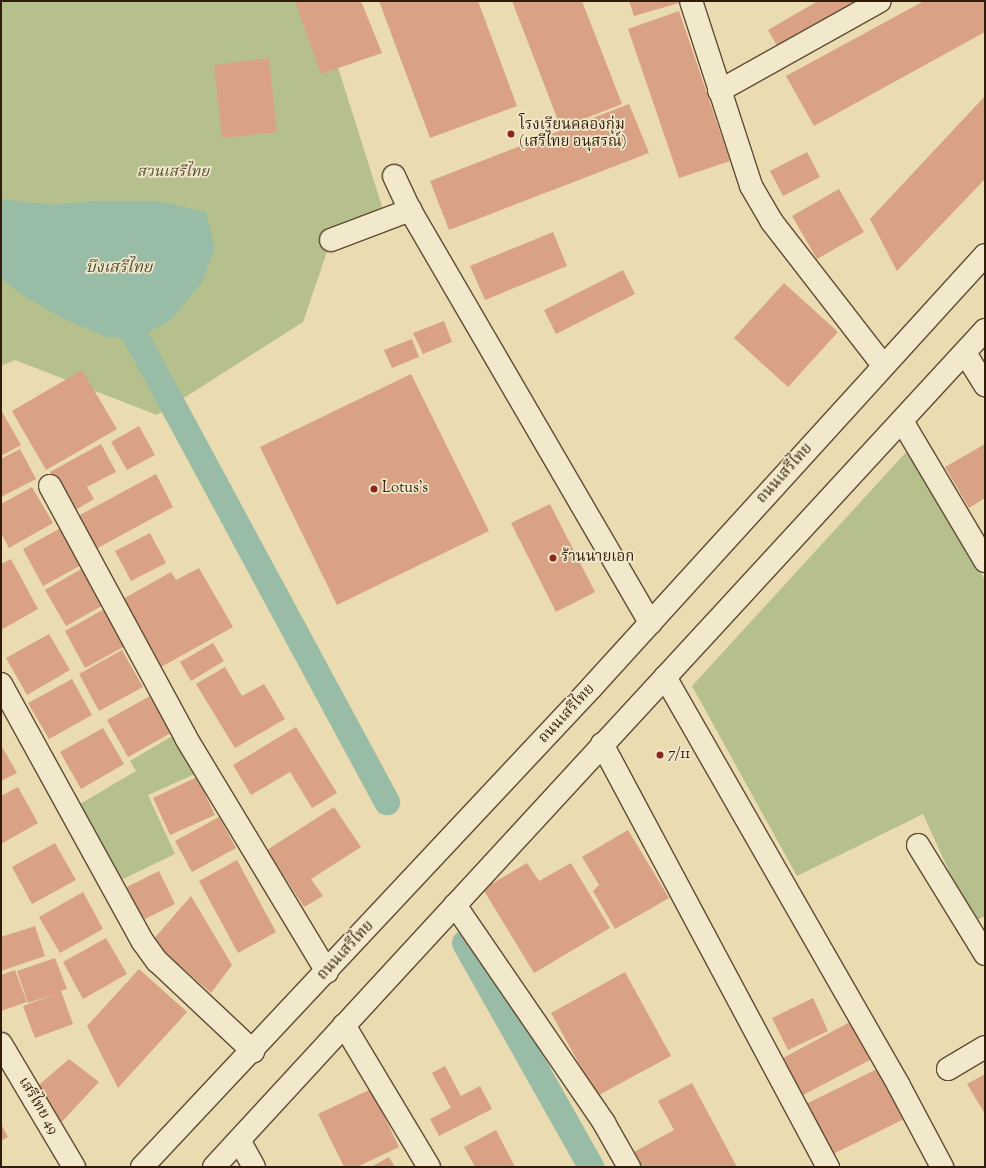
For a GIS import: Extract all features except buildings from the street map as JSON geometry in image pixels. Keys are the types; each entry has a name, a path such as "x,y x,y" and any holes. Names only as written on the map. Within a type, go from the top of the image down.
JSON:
{"street":[{"path":"691,1 751,186 772,222 883,365"},
{"path":"719,91 880,1"},
{"path":"394,176 410,210 650,623"},
{"path":"332,240 410,210"},
{"name":"ถนนเสรีไทย","path":"142,1167 327,972 650,623 883,365 985,255"},
{"path":"214,1167 602,744 902,422 985,330"},
{"path":"965,353 985,385"},
{"path":"902,422 985,561"},
{"path":"50,486 186,738 327,972"},
{"path":"665,677 899,1086 942,1167"},
{"path":"1,684 144,942 157,961 253,1051"},
{"path":"602,744 828,1167"},
{"path":"918,845 985,954"},
{"path":"454,905 604,1123 629,1167"},
{"path":"344,1025 429,1167"},
{"name":"เสรีไทย 49","path":"1,1044 74,1167"},
{"path":"948,1069 985,1048"},
{"path":"239,1140 254,1167"}],"green space":[{"name":"สวนเสรีไทย","path":"1,1 317,1 385,216 331,240 303,322 157,415 15,360 1,366"},
{"path":"909,449 985,580 985,916 972,922 923,814 797,876 692,686"},
{"path":"174,735 195,774 148,795 175,854 121,880 80,804 136,771 130,761"}],"water":[{"name":"บึงเสรีไทย","path":"1,199 52,205 93,201 158,201 206,212 215,247 202,282 171,320 145,334 109,338 64,319 22,295 1,278"}],"waterway":[{"path":"109,312 135,335 387,802"},
{"path":"465,943 591,1167"}],"place":[{"name":"โรงเรียนคลองกุ่ม (เสรีไทย อนุสรณ์)","path":"511,134"},
{"name":"Lotus's","path":"374,489"},
{"name":"ร้านนายเอก","path":"553,558"},
{"name":"7/11","path":"660,755"}]}
